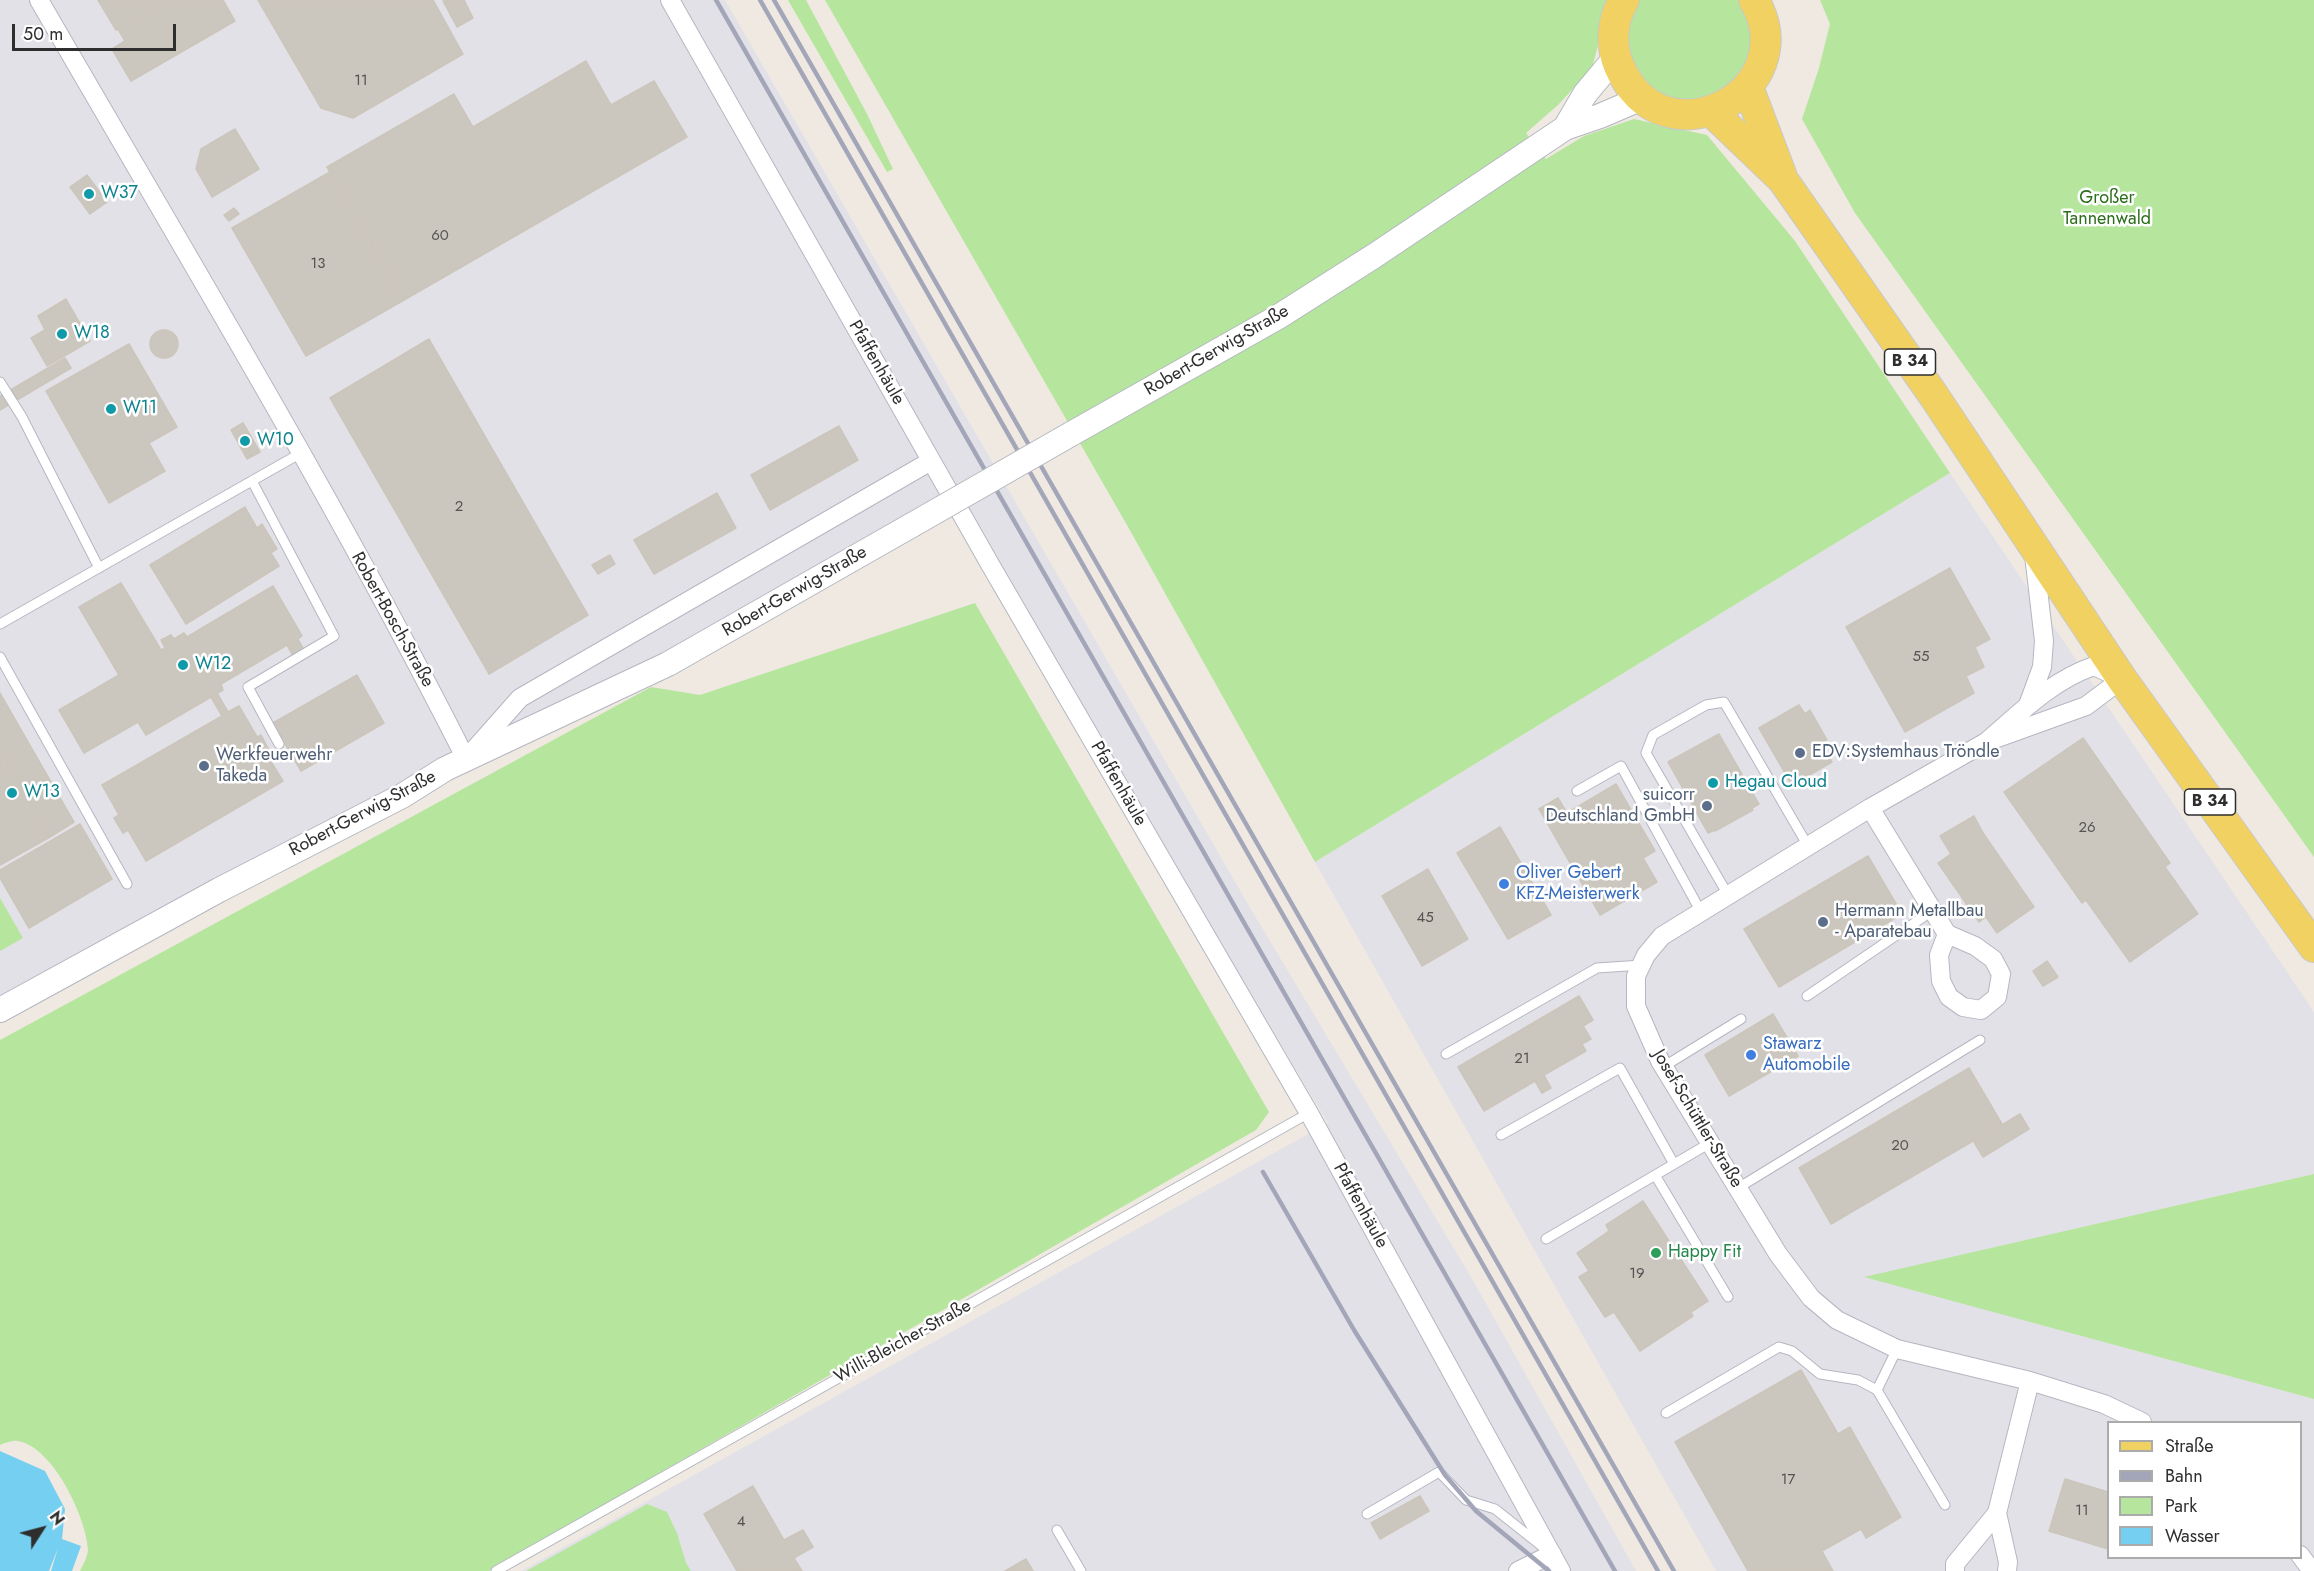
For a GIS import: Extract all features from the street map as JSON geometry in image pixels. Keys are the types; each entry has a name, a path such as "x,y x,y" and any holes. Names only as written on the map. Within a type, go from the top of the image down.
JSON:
{"main road":[{"path":"1624,0 1618,9 1613,33 1615,58 1625,80 1642,98 1663,110 1687,115 1712,112 1731,102 1748,87 1759,69 1764,49 1764,27 1760,2"},
{"name":"B 34","path":"1748,87 1784,180"},
{"name":"B 34","path":"1712,112 1784,180 1934,396 2122,679 2314,947"}],"street":[{"name":"Robert-Bosch-Straße","path":"39,0 301,453 433,693 466,759"},
{"name":"Pfaffenhäule","path":"670,0 931,461 1309,1113 1561,1571"},
{"name":"Robert-Gerwig-Straße","path":"1565,128 1585,94 1615,58"},
{"name":"Robert-Gerwig-Straße","path":"0,1010 219,890 402,796 466,759 668,664 1278,317 1374,256 1565,128 1642,98"},
{"path":"466,759 520,698 931,461"},
{"name":"Josef-Schüttler-Straße","path":"2028,705 2042,667 2044,641 2033,547"},
{"name":"Josef-Schüttler-Straße","path":"1986,742 2028,705 2074,673 2094,666 2122,679 2086,706 1986,742 1870,808 1662,936 1636,976 1636,1006 1663,1067 1778,1254 1811,1298 1837,1320 1898,1349 2030,1380 2104,1404 2140,1421"},
{"path":"1870,808 1947,934"},
{"path":"1955,1571 1955,1564 1997,1513 2030,1380"},
{"path":"1997,1513 2008,1562 2007,1571"},
{"path":"1518,1571 1552,1554"},
{"path":"2302,1556 2312,1571"}],"lane":[{"path":"0,382 22,417 99,568"},
{"path":"0,624 301,453"},
{"path":"252,481 334,636 248,687 279,744"},
{"path":"0,657 127,884"},
{"path":"1728,895 1646,753 1653,735 1706,705 1724,702 1808,846"},
{"path":"1577,791 1621,766 1701,912"},
{"path":"1807,996 1932,911"},
{"path":"1446,1054 1597,968 1642,965"},
{"path":"1663,1067 1741,1019"},
{"path":"1738,1188 1980,1040"},
{"path":"1501,1135 1620,1068 1674,1164"},
{"name":"Willi-Bleicher-Straße","path":"496,1571 1309,1113"},
{"path":"1546,1239 1710,1143"},
{"path":"1655,1175 1728,1297"},
{"path":"1666,1413 1779,1347 1792,1351 1820,1374 1858,1380 1877,1390 1945,1505"},
{"path":"1877,1390 1898,1349"},
{"path":"1366,1514 1439,1472 1466,1500 1495,1509 1552,1554"},
{"path":"1057,1530 1081,1571"}],"shaded area":[{"path":"0,0 725,0 1252,911 1471,1277 1636,1571 521,1571 1328,1123 948,491 668,664 466,759 0,1022"},
{"path":"1950,473 2314,1012 2314,1174 1866,1277 2314,1399 2314,1571 1716,1571 1315,862"}],"green space":[{"path":"788,0 806,0 867,114 893,169 887,172"},
{"path":"825,0 1610,0 1592,68 1558,105 1526,133 1546,159 1584,136 1634,119 1707,135 1795,241 1950,473 1315,862 1127,525"},
{"path":"1630,0 1739,0 1750,21 1752,43 1748,65 1736,85 1703,105 1645,95 1618,25"},
{"name":"Großer Tannenwald","path":"1820,0 2314,0 2314,857 1855,213 1802,119 1819,68 1830,24"},
{"path":"975,603 1269,1112 1256,1130 489,1571 80,1571 88,1552 86,1535 74,1502 55,1469 31,1446 18,1441 0,1445 0,1040 651,687 700,695"},
{"path":"0,898 23,938 0,951"},
{"path":"2314,1174 2314,1399 1864,1277"},
{"path":"647,1504 667,1512 691,1571 526,1571"}],"water":[{"path":"0,1451 45,1471 65,1509 62,1539 81,1546 72,1571 51,1571 58,1548 49,1571 0,1571"}],"building":[{"path":"98,0 169,0 116,30"},
{"path":"169,0 223,0 235,21 131,81 112,49 125,41 118,29"},
{"path":"258,0 433,0 463,54 353,118 321,108"},
{"path":"464,0 473,18 457,27 443,1"},
{"path":"586,61 611,105 654,81 687,137 404,300 327,167 454,94 473,127"},
{"path":"235,129 259,169 212,197 196,169 201,149"},
{"path":"330,172 404,300 306,356 232,228"},
{"name":"W37","path":"87,175 107,202 90,214 70,187"},
{"path":"234,208 239,214 229,221 224,215"},
{"name":"W18","path":"66,299 90,341 47,366 31,338 45,330 38,316"},
{"path":"164,330 174,334 178,344 174,354 164,358 154,354 150,344 154,334"},
{"path":"429,339 588,615 489,674 330,398"},
{"name":"W11","path":"129,344 177,427 149,443 165,471 109,503 46,391"},
{"path":"65,358 71,368 0,410 0,396"},
{"name":"W10","path":"243,423 260,452 247,459 231,430"},
{"path":"839,426 858,460 770,510 751,475"},
{"path":"717,493 736,528 654,574 634,540"},
{"path":"245,507 257,528 262,524 277,549 271,553 279,566 186,624 150,565"},
{"path":"610,555 615,564 598,574 592,565"},
{"path":"1950,568 1990,639 1975,647 1984,667 1966,676 1974,693 1905,732 1846,627"},
{"name":"W12","path":"121,583 161,650 165,648 161,640 171,635 174,639 184,633 187,637 273,586 302,636 298,639 304,650 293,656 287,645 221,684 223,690 146,735 138,722 84,753 59,710 119,675 79,607"},
{"path":"357,675 384,723 301,771 273,723"},
{"path":"0,693 74,822 50,837 0,750"},
{"name":"Werkfeuerwehr Takeda","path":"217,693 228,712 239,706 257,737 261,735 269,750 265,752 283,781 146,861 128,830 123,833 114,818 119,815 102,785 222,716 211,697"},
{"name":"EDV:Systemhaus Tröndle","path":"1799,705 1805,714 1810,710 1827,740 1821,744 1832,762 1792,785 1759,728"},
{"name":"Hegau Cloud","path":"1719,734 1759,804 1752,808 1753,810 1708,833 1668,762"},
{"path":"2083,738 2170,863 2165,867 2198,914 2130,962 2086,900 2082,903 2004,792"},
{"name":"W13","path":"0,750 50,837 0,865"},
{"path":"1616,784 1655,851 1643,858 1657,882 1600,915 1539,809 1558,798 1567,813"},
{"path":"1974,816 1983,833 2034,907 1997,933 1986,917 1979,922 1938,863 1951,854 1940,836"},
{"path":"80,824 112,879 29,928 0,878 0,870"},
{"name":"Oliver Gebert KFZ-Meisterwerk","path":"1500,827 1551,915 1508,939 1457,853"},
{"name":"Hermann Metallbau - Aparatebau","path":"1868,856 1902,914 1779,987 1744,929"},
{"path":"1428,869 1468,939 1422,966 1382,896"},
{"path":"2047,961 2058,977 2043,986 2033,971"},
{"path":"1579,996 1593,1020 1583,1026 1591,1039 1582,1044 1586,1051 1544,1075 1551,1088 1542,1093 1535,1081 1484,1111 1458,1067"},
{"name":"Stawarz Automobile","path":"1773,1014 1798,1056 1729,1096 1705,1055"},
{"path":"1969,1068 2002,1124 1831,1224 1799,1168"},
{"path":"2020,1114 2029,1129 1983,1157 1974,1142"},
{"path":"1643,1201 1708,1301 1691,1312 1693,1316 1640,1351 1614,1312 1605,1317 1579,1277 1589,1271 1577,1253 1609,1231 1606,1225"},
{"path":"1801,1370 1838,1434 1850,1427 1901,1517 1866,1538 1861,1529 1822,1551 1833,1571 1748,1571 1675,1442"},
{"path":"2065,1479 2107,1492 2107,1549 2049,1531"},
{"path":"753,1486 784,1540 803,1530 813,1547 794,1558 802,1571 737,1571 704,1514"},
{"path":"1420,1496 1429,1511 1380,1539 1371,1523"},
{"path":"1026,1559 1033,1571 1005,1571"}],"railway":[{"path":"716,0 1615,1571"},
{"path":"760,0 1658,1571"},
{"path":"774,0 1674,1571"},
{"path":"1263,1172 1354,1330 1445,1475 1476,1511 1549,1571"}],"place":[{"name":"W37","path":"89,194"},
{"name":"W18","path":"62,334"},
{"name":"W11","path":"111,409"},
{"name":"W10","path":"245,441"},
{"name":"W12","path":"183,665"},
{"name":"EDV:Systemhaus Tröndle","path":"1800,753"},
{"name":"Werkfeuerwehr Takeda","path":"204,766"},
{"name":"Hegau Cloud","path":"1713,783"},
{"name":"W13","path":"12,793"},
{"name":"suicorr Deutschland GmbH","path":"1707,806"},
{"name":"Oliver Gebert KFZ-Meisterwerk","path":"1504,884"},
{"name":"Hermann Metallbau - Aparatebau","path":"1823,922"},
{"name":"Stawarz Automobile","path":"1751,1055"},
{"name":"Happy Fit","path":"1656,1253"}]}
